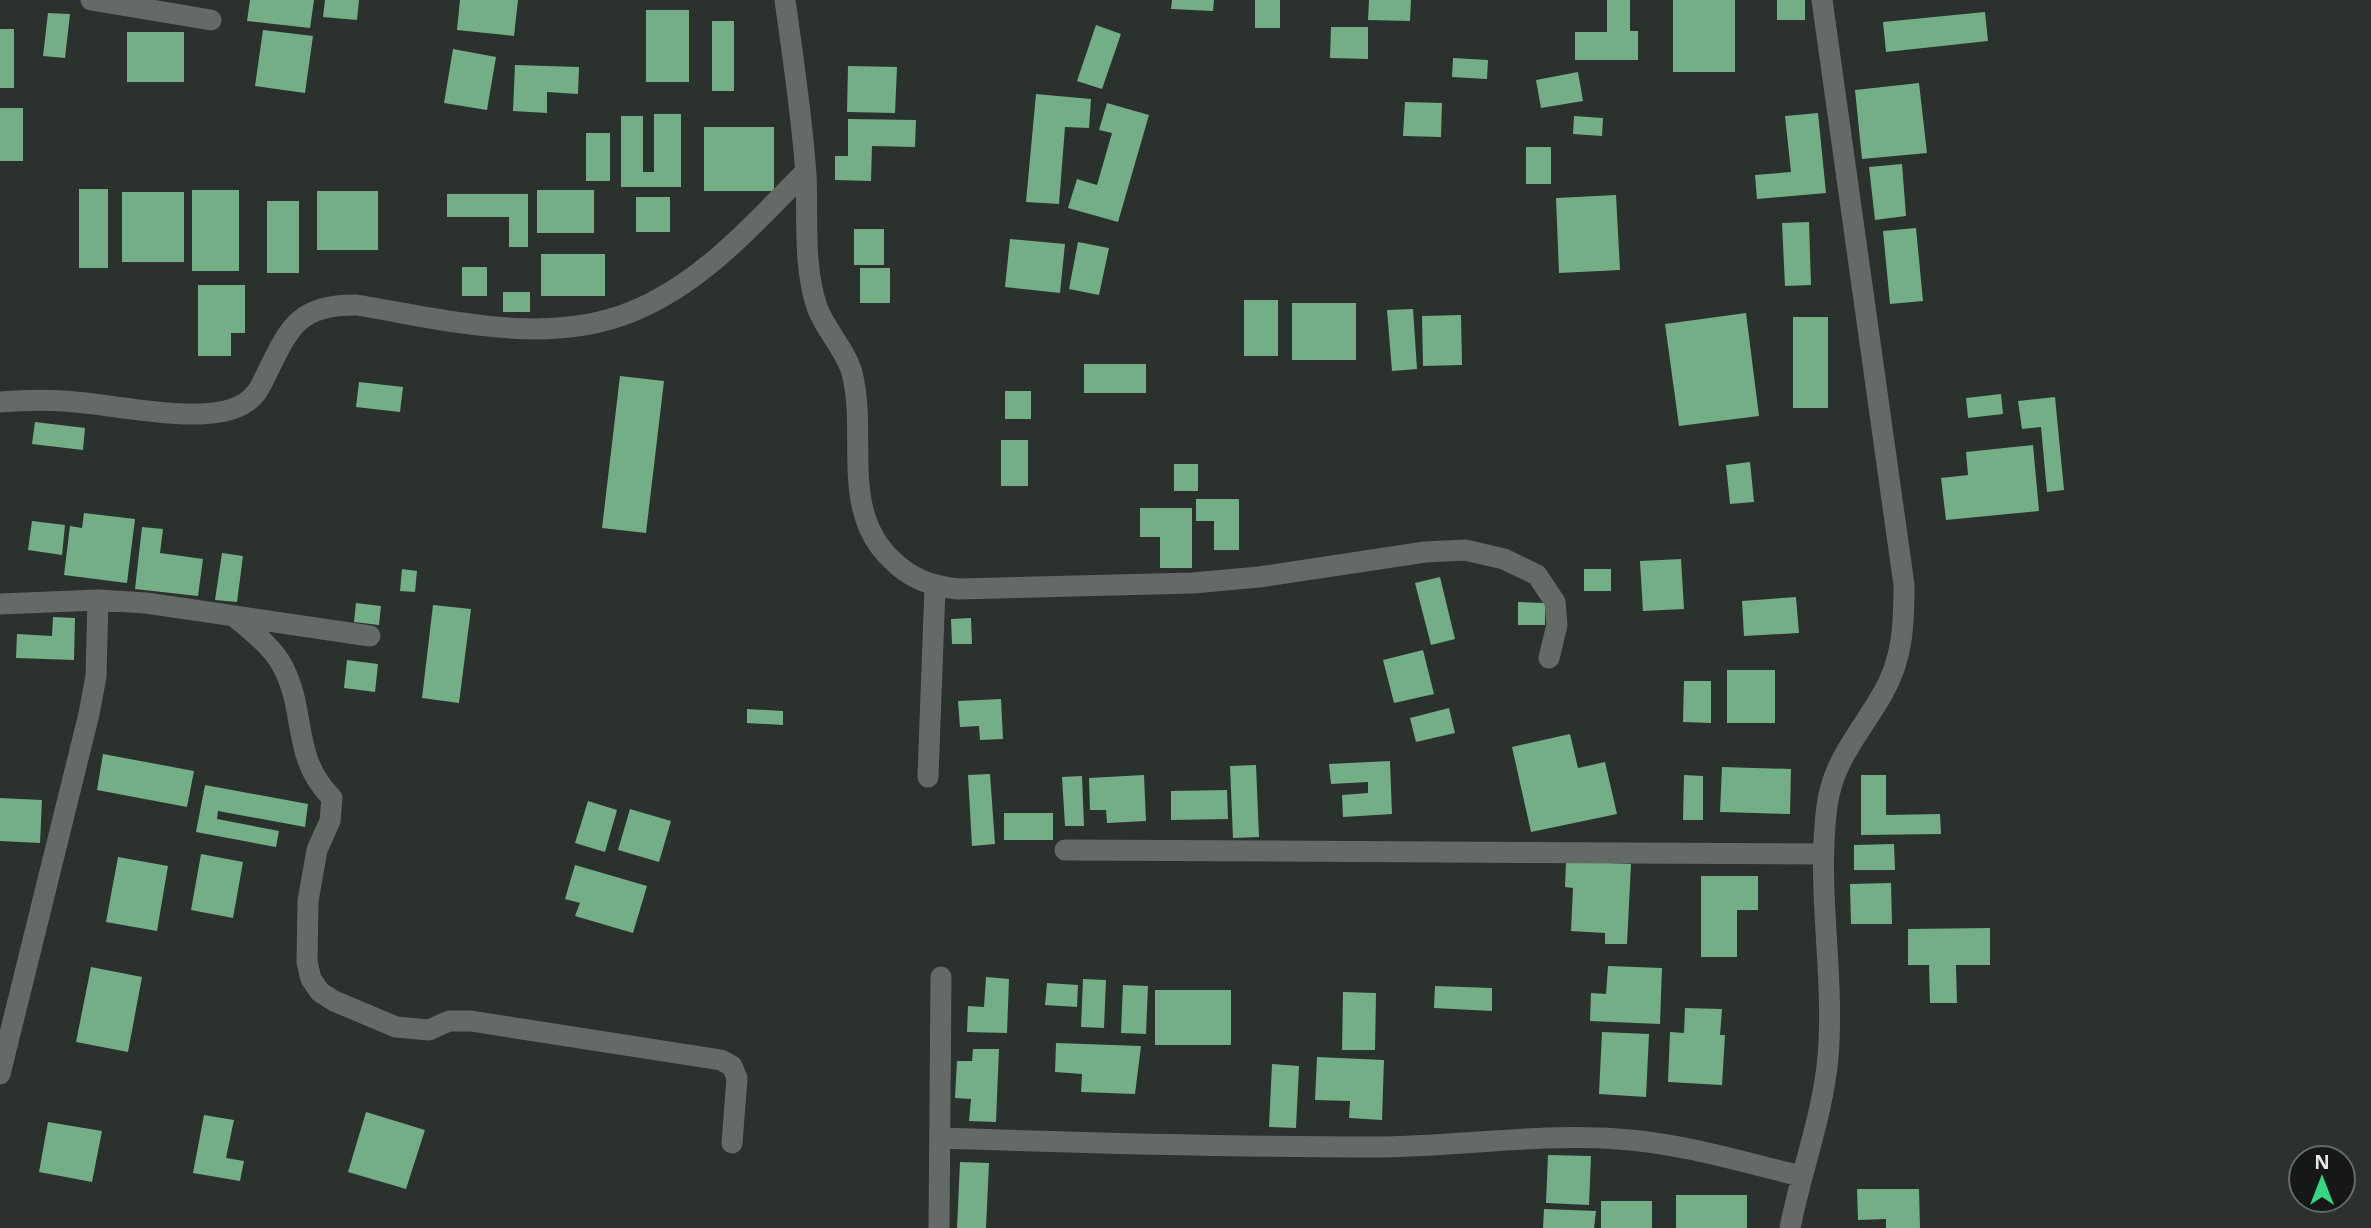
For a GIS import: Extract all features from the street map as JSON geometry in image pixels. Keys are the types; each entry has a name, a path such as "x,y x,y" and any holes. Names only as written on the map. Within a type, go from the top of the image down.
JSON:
{"street":[{"path":"91,0 211,20"},
{"path":"785,0 817,307 852,370 859,491 867,527 885,554 907,575 935,587 958,589 1193,583 1259,577 1425,552 1465,550 1504,559 1537,575 1555,602 1557,625 1549,658"},
{"path":"1790,1228 1800,1176 1823,1096 1828,1054 1824,854 1827,807 1834,773 1846,748 1884,692 1898,661 1904,626 1904,585 1822,0"},
{"path":"0,402 72,401 191,413 229,410 245,404 258,391 285,336 297,321 313,310 332,305 356,305 518,327 560,328 593,324 632,312 695,275 733,245 805,172"},
{"path":"928,777 935,587"},
{"path":"0,604 98,600 146,603 370,636"},
{"path":"0,1074 89,714 96,677 98,600"},
{"path":"234,616 283,665 291,689 305,757 315,781 332,798 330,821 317,850 308,901 307,962 311,979 320,992 334,1001 396,1027 429,1030 449,1021 471,1021 721,1060 732,1066 737,1079 732,1143"},
{"path":"1065,850 1824,854"},
{"path":"939,1228 941,977"},
{"path":"940,1138 1282,1147 1394,1147 1532,1139 1618,1139 1712,1153 1800,1176"}],"building":[{"path":"250,0 314,0 310,28 247,21"},
{"path":"325,0 359,0 357,20 323,17"},
{"path":"460,0 518,0 514,36 457,30"},
{"path":"1172,0 1214,0 1213,11 1171,9"},
{"path":"1255,0 1280,0 1280,28 1255,28"},
{"path":"1369,0 1411,0 1410,21 1368,20"},
{"path":"1607,0 1630,0 1630,31 1638,31 1638,60 1575,60 1575,32 1607,32"},
{"path":"1673,0 1735,0 1735,72 1673,72"},
{"path":"1777,0 1805,0 1805,20 1777,20"},
{"path":"646,10 689,10 689,82 646,82"},
{"path":"1985,12 1988,41 1886,52 1883,22"},
{"path":"48,13 70,14 65,58 43,56"},
{"path":"712,21 734,21 734,91 712,91"},
{"path":"1096,25 1121,34 1102,89 1077,81"},
{"path":"1331,27 1368,27 1368,59 1330,58"},
{"path":"0,29 14,29 14,88 0,88"},
{"path":"263,30 313,36 305,93 255,86"},
{"path":"127,32 184,32 184,82 127,82"},
{"path":"453,49 496,57 487,110 444,103"},
{"path":"1453,58 1488,60 1487,79 1452,77"},
{"path":"515,65 579,67 578,94 547,92 547,113 513,111"},
{"path":"848,66 897,67 895,113 847,112"},
{"path":"1578,72 1583,101 1541,108 1536,80"},
{"path":"1919,83 1927,153 1862,159 1855,90"},
{"path":"1036,94 1091,99 1089,128 1065,127 1059,204 1026,202"},
{"path":"1405,102 1442,103 1441,137 1403,136"},
{"path":"1107,103 1149,115 1118,222 1068,208 1077,179 1097,185 1112,133 1099,130"},
{"path":"0,108 23,108 23,161 0,161"},
{"path":"1818,113 1826,193 1757,199 1755,175 1791,172 1785,116"},
{"path":"654,114 681,114 681,187 621,187 621,116 643,116 643,172 654,172"},
{"path":"1574,116 1603,118 1602,136 1573,134"},
{"path":"848,119 916,120 915,147 872,146 871,181 835,180 835,156 848,156"},
{"path":"704,127 774,127 774,191 704,191"},
{"path":"586,133 610,133 610,181 586,181"},
{"path":"1526,147 1551,147 1551,184 1526,184"},
{"path":"1902,164 1906,216 1875,220 1869,167"},
{"path":"79,189 108,189 108,268 79,268"},
{"path":"192,190 239,190 239,271 192,271"},
{"path":"537,190 594,190 594,233 537,233"},
{"path":"317,191 378,191 378,250 317,250"},
{"path":"122,192 184,192 184,262 122,262"},
{"path":"447,194 528,194 528,247 509,247 509,217 447,217"},
{"path":"1616,195 1620,270 1559,273 1556,198"},
{"path":"636,197 670,197 670,232 636,232"},
{"path":"267,201 299,201 299,273 267,273"},
{"path":"1809,222 1811,285 1785,286 1782,223"},
{"path":"1916,228 1923,301 1890,304 1883,231"},
{"path":"854,229 884,229 884,265 854,265"},
{"path":"1010,239 1065,244 1060,293 1005,287"},
{"path":"1078,242 1109,248 1099,295 1069,289"},
{"path":"541,254 605,254 605,296 541,296"},
{"path":"462,267 487,267 487,296 462,296"},
{"path":"860,268 890,268 890,303 860,303"},
{"path":"198,285 245,285 245,333 231,333 231,356 198,356"},
{"path":"503,292 530,292 530,312 503,312"},
{"path":"1244,300 1278,300 1278,356 1244,356"},
{"path":"1292,303 1356,303 1356,360 1292,360"},
{"path":"1413,309 1417,369 1392,371 1387,310"},
{"path":"1746,313 1759,416 1679,426 1665,324"},
{"path":"1461,315 1462,365 1423,366 1422,316"},
{"path":"1793,317 1828,317 1828,408 1793,408"},
{"path":"1084,364 1146,364 1146,393 1084,393"},
{"path":"620,376 664,381 646,533 602,528"},
{"path":"359,382 403,387 400,412 356,407"},
{"path":"1005,391 1031,391 1031,419 1005,419"},
{"path":"2001,394 2003,414 1968,418 1966,398"},
{"path":"2055,397 2064,490 2047,492 2041,427 2022,429 2018,401"},
{"path":"35,422 85,428 83,450 32,444"},
{"path":"1001,440 1028,440 1028,486 1001,486"},
{"path":"2033,445 2039,511 1946,520 1941,478 1968,475 1966,452"},
{"path":"1750,462 1754,502 1730,504 1726,465"},
{"path":"1174,464 1198,464 1198,491 1174,491"},
{"path":"1196,499 1239,499 1239,550 1214,550 1214,521 1196,521"},
{"path":"1140,508 1192,508 1192,568 1160,568 1160,537 1140,537"},
{"path":"84,513 135,519 127,583 64,575 70,526 82,528"},
{"path":"32,521 65,525 62,555 28,550"},
{"path":"142,527 163,529 160,553 203,559 198,596 135,589"},
{"path":"222,553 243,556 237,602 215,600"},
{"path":"1681,559 1684,609 1643,611 1640,561"},
{"path":"402,569 417,571 415,592 400,591"},
{"path":"1584,569 1611,569 1611,591 1584,591"},
{"path":"1440,577 1455,639 1431,645 1415,583"},
{"path":"1796,597 1799,633 1744,636 1742,601"},
{"path":"1518,602 1545,603 1545,625 1518,625"},
{"path":"356,603 381,606 379,625 354,622"},
{"path":"433,605 471,609 459,703 422,698"},
{"path":"53,617 75,618 74,660 16,658 17,634 52,636"},
{"path":"971,618 972,644 952,644 951,619"},
{"path":"1423,650 1434,694 1394,703 1383,660"},
{"path":"347,660 378,664 375,692 344,688"},
{"path":"1727,670 1775,670 1775,723 1727,723"},
{"path":"1684,681 1711,681 1711,723 1683,722"},
{"path":"1001,699 1003,739 980,740 979,726 960,727 958,701"},
{"path":"1449,708 1455,733 1416,742 1410,718"},
{"path":"747,709 783,711 783,725 747,723"},
{"path":"1570,734 1578,768 1605,762 1617,814 1531,832 1512,747"},
{"path":"103,754 194,771 187,807 97,790"},
{"path":"1390,761 1392,814 1343,817 1342,795 1368,793 1368,782 1331,784 1329,764"},
{"path":"1256,765 1259,837 1233,838 1230,766"},
{"path":"1722,767 1791,769 1790,814 1720,812"},
{"path":"990,774 995,844 972,846 968,775"},
{"path":"1144,775 1146,821 1107,823 1106,810 1090,810 1089,778"},
{"path":"1684,775 1703,776 1703,820 1683,820"},
{"path":"1861,775 1886,775 1886,815 1940,814 1941,834 1861,835"},
{"path":"1082,776 1084,826 1065,826 1062,777"},
{"path":"205,785 308,804 305,827 218,811 217,819 279,831 276,847 196,832"},
{"path":"1227,790 1228,819 1171,820 1171,791"},
{"path":"0,798 42,800 40,843 0,841"},
{"path":"588,801 617,810 605,852 575,843"},
{"path":"630,809 671,821 659,862 618,850"},
{"path":"1004,813 1053,813 1053,840 1004,840"},
{"path":"1894,844 1895,870 1854,870 1854,845"},
{"path":"201,854 243,862 233,918 191,910"},
{"path":"118,857 168,866 157,931 106,922"},
{"path":"1566,861 1631,864 1627,944 1605,944 1605,933 1571,931 1573,888 1565,887"},
{"path":"575,865 647,886 633,933 575,916 580,903 565,899"},
{"path":"1701,876 1758,876 1758,910 1737,910 1737,957 1701,957"},
{"path":"1891,883 1892,924 1851,924 1850,884"},
{"path":"1990,928 1990,965 1956,965 1957,1003 1930,1003 1929,965 1908,965 1908,929"},
{"path":"1608,966 1662,968 1660,1024 1590,1021 1591,993 1606,994"},
{"path":"91,967 142,977 128,1052 76,1042"},
{"path":"986,977 1009,979 1007,1033 967,1032 968,1006 984,1007"},
{"path":"1083,979 1106,980 1104,1028 1081,1027"},
{"path":"1047,983 1078,985 1077,1007 1045,1005"},
{"path":"1123,985 1148,986 1146,1034 1121,1033"},
{"path":"1435,986 1492,988 1492,1011 1434,1008"},
{"path":"1155,990 1231,990 1231,1045 1155,1045"},
{"path":"1343,992 1376,993 1375,1050 1342,1050"},
{"path":"1685,1008 1722,1009 1720,1035 1725,1035 1722,1085 1668,1082 1670,1032 1684,1033"},
{"path":"1602,1032 1649,1034 1646,1097 1599,1094"},
{"path":"1056,1043 1141,1046 1135,1094 1081,1092 1082,1074 1055,1072"},
{"path":"973,1049 999,1049 996,1122 969,1121 971,1099 955,1098 957,1061 972,1061"},
{"path":"1317,1057 1384,1060 1382,1120 1349,1118 1350,1101 1315,1100"},
{"path":"1272,1064 1299,1066 1296,1128 1269,1127"},
{"path":"366,1112 425,1130 406,1189 348,1172"},
{"path":"204,1115 234,1120 226,1158 244,1161 240,1181 193,1173"},
{"path":"48,1122 102,1131 92,1182 39,1172"},
{"path":"1548,1155 1591,1156 1589,1205 1546,1203"},
{"path":"960,1162 989,1163 986,1228 957,1228"},
{"path":"1857,1189 1919,1189 1920,1228 1886,1228 1886,1219 1858,1220"},
{"path":"1676,1195 1747,1195 1747,1228 1676,1228"},
{"path":"1601,1201 1652,1201 1652,1228 1601,1228"},
{"path":"1544,1209 1596,1211 1594,1228 1543,1228"}]}
